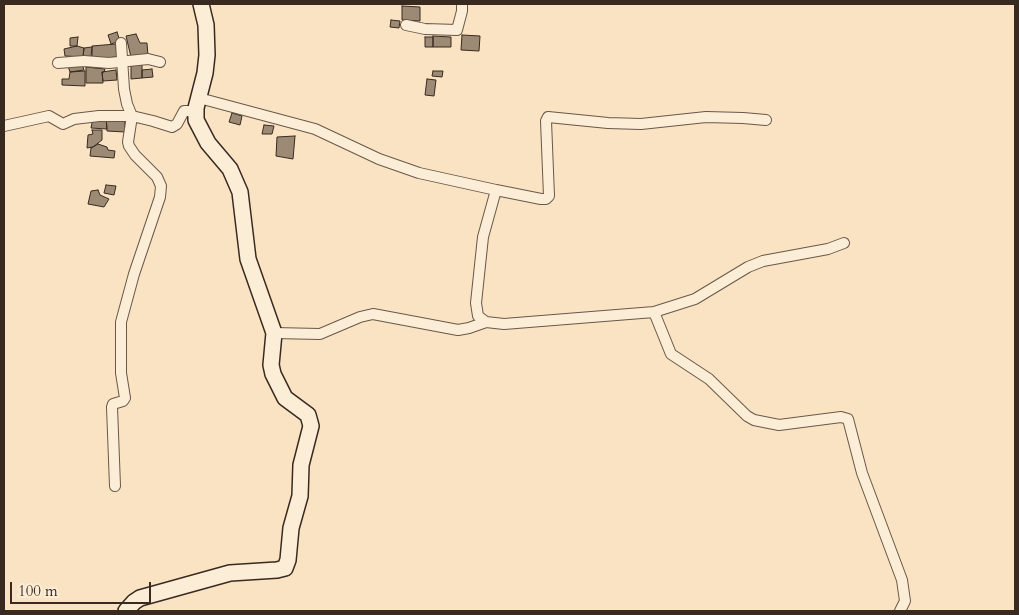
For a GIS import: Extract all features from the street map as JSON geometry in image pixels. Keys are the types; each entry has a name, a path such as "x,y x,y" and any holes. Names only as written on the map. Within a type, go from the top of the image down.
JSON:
{"street":[{"path":"126,611 134,602 149,595 235,572 277,570 287,565 291,528 300,496 301,465 311,426 308,415 285,398 273,374 271,365 274,333 248,259 242,204 236,181 230,169 208,143 199,127 195,113 205,73 207,55 206,25 202,4"},
{"path":"406,25 425,29 457,30 462,4"},
{"path":"115,486 112,407 113,404 124,399 121,322 134,274 160,197 161,186 157,177 135,155 129,146 132,116 126,104 121,62 121,43"},
{"path":"58,62 84,61 109,64 148,59 160,62"},
{"path":"199,98 316,129 379,159 410,170 541,199 546,199 549,196 546,121 548,117 641,124 706,117 766,120"},
{"path":"4,126 49,116 63,124 74,119 99,116 132,116 172,127 177,124 184,111 195,113"},
{"path":"486,322 478,316 476,303 483,237 496,190"},
{"path":"274,333 320,334 360,316 373,314 458,330 486,322 504,324 654,312 694,299 748,267 763,261 828,249 844,243"},
{"path":"654,312 670,354 709,379 754,420 760,423 779,424 841,417 848,419 862,473 902,580 905,601 900,611"}],"building":[{"path":"402,6 420,7 420,21 402,20"},
{"path":"391,20 400,21 399,28 390,27"},
{"path":"117,32 120,41 111,44 108,35"},
{"path":"136,34 140,43 147,43 148,56 131,57 126,36"},
{"path":"462,35 480,36 479,51 461,50"},
{"path":"433,36 451,37 451,47 433,47"},
{"path":"78,37 77,46 70,46 70,38"},
{"path":"425,37 433,37 433,47 425,47"},
{"path":"116,44 117,57 92,59 92,46"},
{"path":"77,46 84,48 83,57 65,56 64,49"},
{"path":"92,47 91,57 83,57 84,48"},
{"path":"142,63 142,78 131,79 131,64"},
{"path":"82,64 84,70 70,72 68,66"},
{"path":"86,67 105,69 102,72 103,83 86,83"},
{"path":"152,69 153,77 142,78 142,70"},
{"path":"116,70 117,80 103,81 102,72"},
{"path":"85,71 85,86 62,85 62,79 69,79 70,72"},
{"path":"433,71 443,71 442,77 432,76"},
{"path":"427,79 436,80 434,96 425,95"},
{"path":"232,113 242,116 240,125 229,122"},
{"path":"106,117 125,117 125,132 107,131"},
{"path":"106,117 107,129 91,128 93,118"},
{"path":"264,125 274,126 272,134 262,134"},
{"path":"92,130 102,130 102,140 93,147 87,148 88,135 93,134"},
{"path":"295,136 293,159 276,156 277,137"},
{"path":"98,144 107,147 108,150 115,151 114,158 90,156 91,148"},
{"path":"106,185 116,186 114,195 104,193"},
{"path":"98,190 100,195 109,199 104,207 88,204 91,191"}]}
